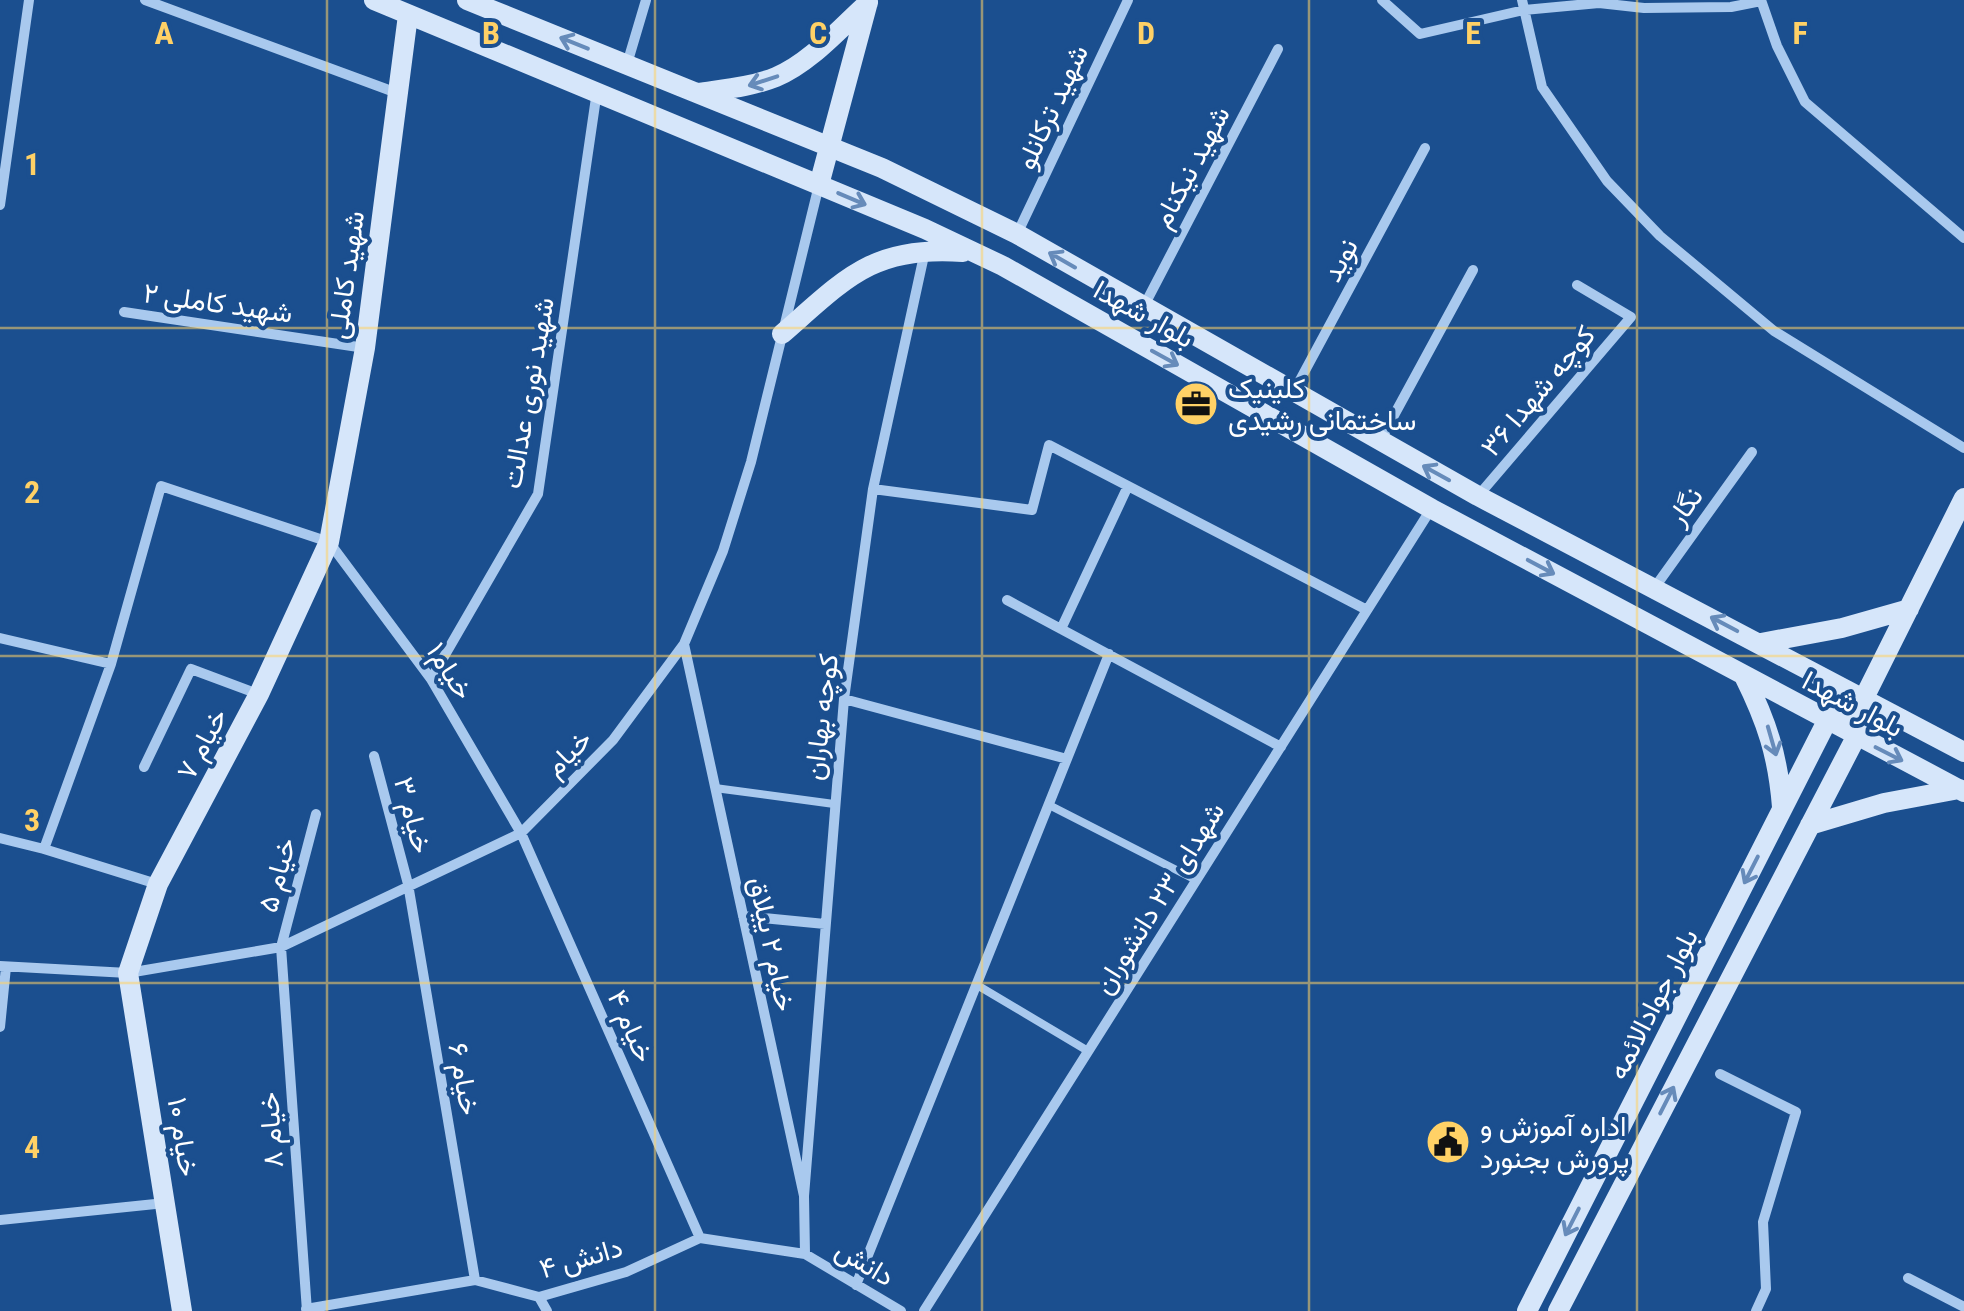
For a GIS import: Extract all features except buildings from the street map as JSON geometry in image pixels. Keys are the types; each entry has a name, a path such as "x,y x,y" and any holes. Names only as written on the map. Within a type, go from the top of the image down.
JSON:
{"main road":[{"name":"بلوار شهدا","path":"374,0 597,90 974,252 1432,508 1961,791"},
{"name":"بلوار شهدا","path":"478,2 831,147 1017,234 1478,496 1964,752"},
{"path":"698,93 750,86 780,76 868,2"},
{"path":"818,184 868,2"},
{"name":"شهید کاملی","path":"329,542 365,348 408,14"},
{"path":"721,143 735,132 739,116 736,108"},
{"path":"944,238 947,218 964,208"},
{"path":"782,334 846,278 886,258 925,249 974,252"},
{"name":"بلوار جوادالائمه","path":"1558,1311 1856,737 1863,700 1964,498"},
{"name":"خیام ۷","path":"128,973 158,884 259,694 329,542"},
{"path":"1761,644 1908,609"},
{"path":"1744,676 1765,718 1779,766 1782,810"},
{"path":"1827,721 1863,700"},
{"name":"بلوار جوادالائمه","path":"1527,1311 1827,721"},
{"path":"1810,824 1884,803 1961,791"},
{"name":"خیام ۱۰","path":"128,973 182,1311"}],"street":[{"path":"0,206 29,0"},
{"path":"145,0 398,93"},
{"path":"627,64 646,0"},
{"name":"شهید ترکانلو","path":"1017,234 1128,0"},
{"path":"1382,0 1420,34 1523,5 1730,7 1761,0 1777,46 1805,102 1964,238"},
{"path":"1523,5 1542,87 1607,181 1660,236 1774,332 1964,448"},
{"name":"شهید نیکنام","path":"1144,306 1278,50"},
{"name":"شهید نوری عدالت","path":"431,679 538,494 597,90"},
{"name":"نوید","path":"1293,393 1426,148"},
{"name":"خیام","path":"3,966 128,973 280,947 521,833 613,740 684,644 751,462 818,184"},
{"name":"کوچه بهاران","path":"804,1196 844,700 873,489 925,249"},
{"path":"1380,442 1472,270"},
{"name":"کوچه شهدا ۳۶","path":"1478,496 1630,316 1576,285"},
{"name":"شهید کاملی ۲","path":"124,312 365,348"},
{"path":"873,489 1032,510 1049,444 1368,610"},
{"name":"نگار","path":"1655,587 1752,452"},
{"path":"44,849 111,664 161,486 329,542"},
{"path":"1062,629 1128,486"},
{"name":"شهدای ۲۳ دانشوران","path":"924,1311 1432,508"},
{"name":"خیام۱","path":"329,542 431,679 521,833"},
{"path":"1006,600 1281,746"},
{"path":"0,638 111,664"},
{"name":"خیام ۲ ییلاق","path":"684,644 804,1196 805,1254"},
{"path":"856,1285 1109,654"},
{"path":"144,767 191,669 259,694"},
{"path":"844,700 1067,759"},
{"name":"خیام ۳","path":"374,756 408,884"},
{"name":"خیام ۵","path":"280,947 316,814"},
{"name":"خیام ۴","path":"521,833 700,1238"},
{"path":"0,838 158,884"},
{"name":"خیام ۶","path":"408,884 475,1280"},
{"path":"743,916 824,924"},
{"name":"خیام ۸","path":"280,947 307,1310"},
{"path":"0,1027 3,966"},
{"path":"1720,1074 1796,1112 1763,1222 1766,1289 1756,1311"},
{"path":"0,1220 166,1202"},
{"path":"700,1238 805,1254"},
{"name":"دانش ۴","path":"307,1310 475,1280 539,1296 626,1272 700,1238"},
{"name":"دانش","path":"805,1254 901,1311"},
{"path":"1908,1278 1964,1307"},
{"path":"539,1296 546,1311"}],"lane":[{"path":"715,788 834,804"},
{"path":"1049,804 1196,880"},
{"path":"976,985 1088,1051"}],"place":[{"name":"کلینیک ساختمانی رشیدی","path":"1196,404"},
{"name":"اداره آموزش و پرورش بجنورد","path":"1448,1142"}]}
